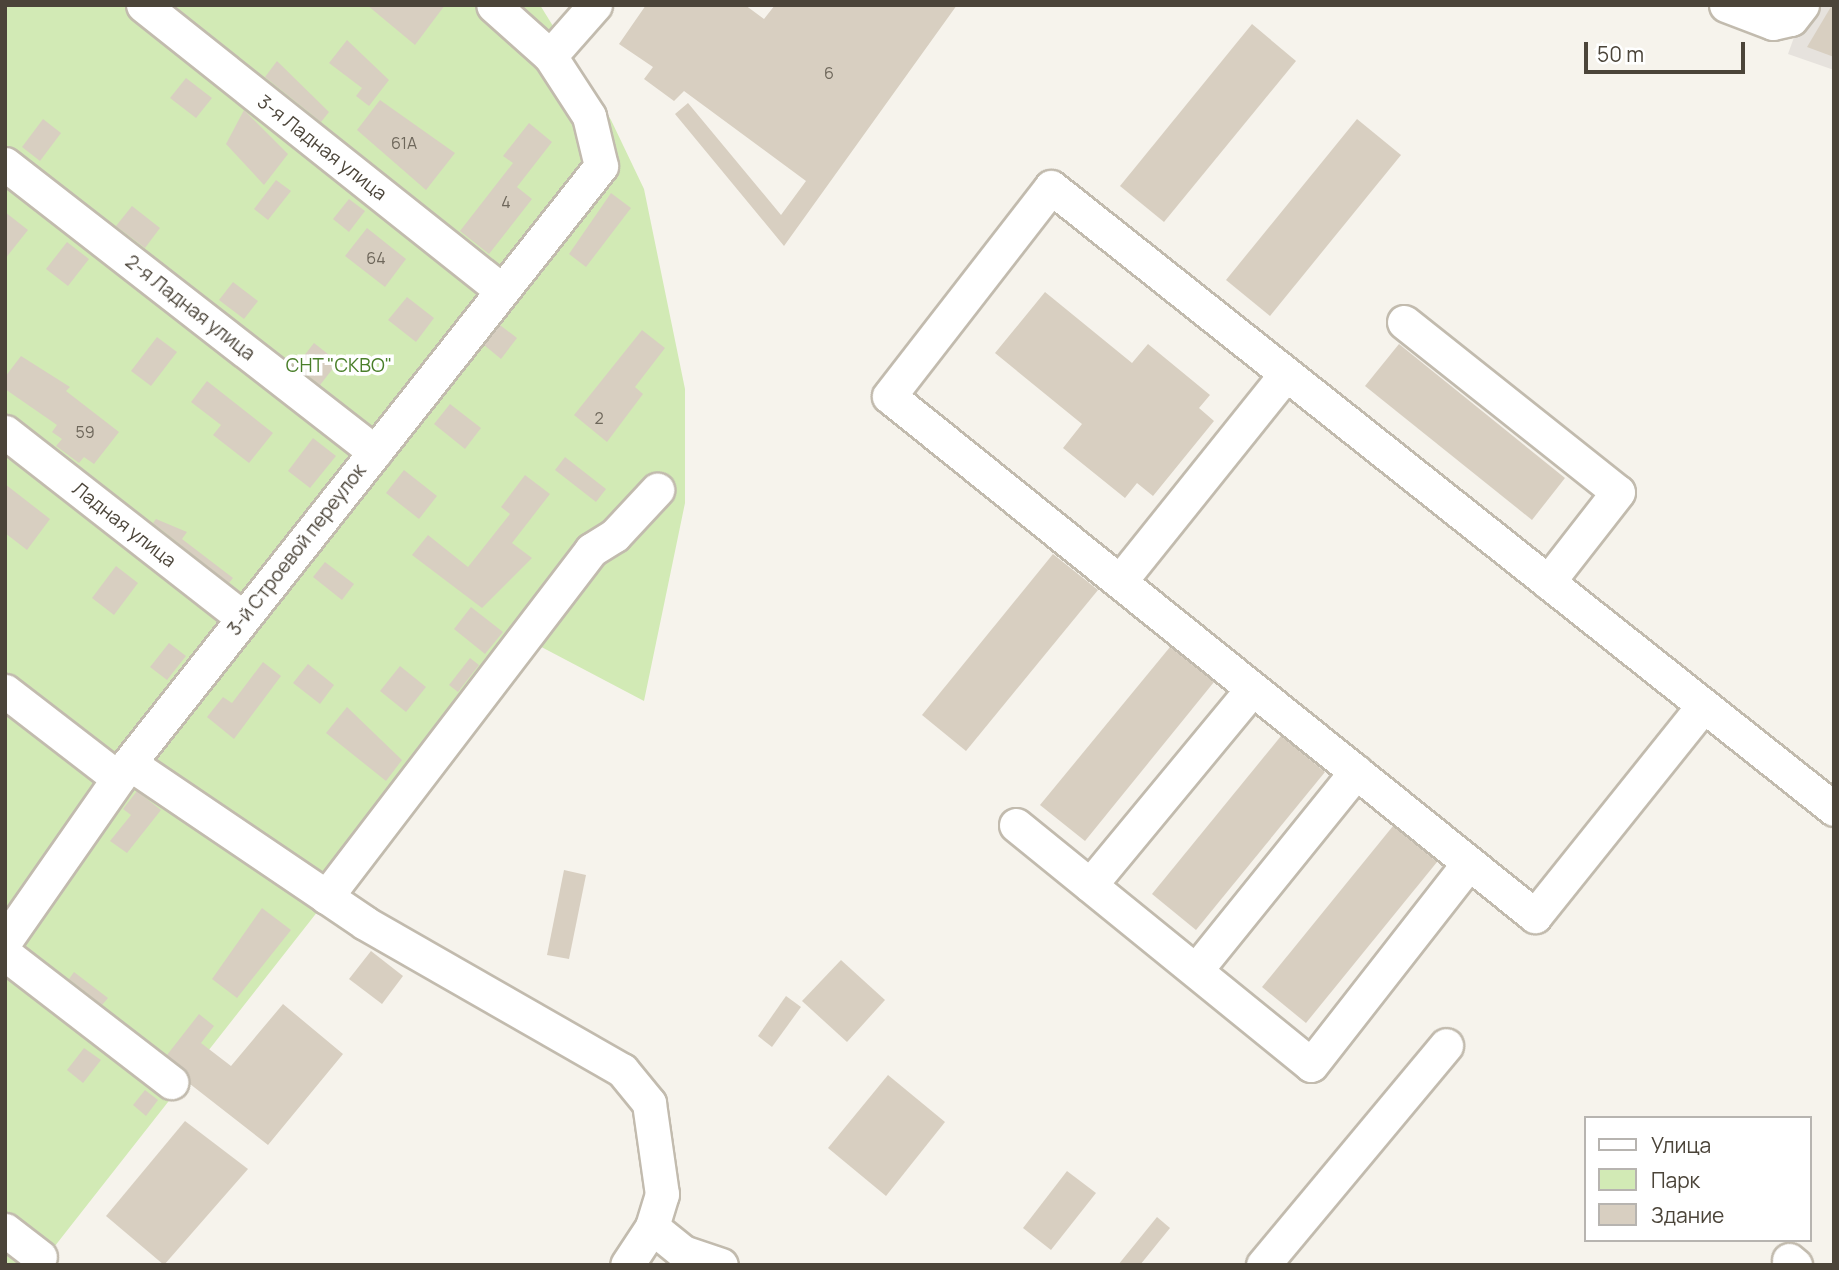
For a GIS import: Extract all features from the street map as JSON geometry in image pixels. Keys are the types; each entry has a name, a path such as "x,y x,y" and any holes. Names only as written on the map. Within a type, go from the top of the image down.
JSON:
{"street":[{"name":"3-я Ладная улица","path":"143,5 502,291"},
{"path":"493,5 550,56 595,5"},
{"path":"1726,5 1773,23 1791,19 1802,5"},
{"name":"3-й Строевой переулок","path":"5,941 123,770 601,166 589,116 550,56"},
{"name":"2-я Ладная улица","path":"5,163 375,452"},
{"path":"1703,706 1535,916 889,396 1051,187 1834,809"},
{"path":"1404,322 1618,492 1548,582"},
{"path":"1120,581 1286,374"},
{"name":"Ладная улица","path":"5,432 243,618"},
{"path":"326,897 591,550 615,535 657,490"},
{"path":"1090,885 1252,689"},
{"path":"5,691 123,770 326,897 622,1070 649,1103 662,1194 652,1227 627,1265"},
{"path":"1196,971 1356,772"},
{"path":"1016,825 1311,1065 1469,863"},
{"path":"5,954 171,1082"},
{"path":"1263,1265 1446,1045"},
{"path":"652,1227 682,1252 721,1265"},
{"path":"5,1230 40,1257"}],"shaded area":[{"path":"1819,5 1834,5 1834,70 1788,54 1802,15"}],"green space":[{"name":"СНТ \"СКВО\"","path":"5,5 540,5 611,120 644,189 685,389 685,503 644,701 530,641 40,1265 5,1265"}],"building":[{"path":"367,5 445,5 415,45"},
{"path":"646,5 745,5 764,19 775,5 957,5 784,246 675,114 688,103 781,215 806,181 684,91 674,101 644,79 653,67 619,44"},
{"path":"1834,5 1834,57 1807,47"},
{"path":"1252,24 1296,61 1164,222 1120,186"},
{"path":"347,40 389,80 369,106 356,96 362,88 329,63"},
{"path":"277,61 329,112 321,122 265,77"},
{"path":"186,78 212,98 196,118 170,98"},
{"path":"380,100 455,153 426,190 357,130"},
{"path":"244,110 288,154 264,185 226,144"},
{"path":"43,119 61,133 40,161 22,147"},
{"path":"1357,119 1401,155 1270,316 1226,280"},
{"path":"529,123 552,142 517,187 532,199 489,254 460,231 513,163 503,156"},
{"path":"276,180 291,191 268,220 254,209"},
{"path":"611,193 631,208 586,267 569,254"},
{"path":"349,199 365,211 349,232 333,219"},
{"path":"132,206 160,228 145,248 116,226"},
{"path":"5,212 28,230 5,259"},
{"path":"367,228 406,259 385,287 345,256"},
{"path":"67,242 89,259 68,286 46,269"},
{"path":"233,282 258,301 244,319 219,300"},
{"path":"1045,292 1132,363 1148,344 1210,395 1199,408 1214,421 1153,496 1137,483 1125,498 1063,448 1082,424 995,353"},
{"path":"407,297 434,318 416,342 388,320"},
{"path":"500,325 517,338 501,359 484,345"},
{"path":"642,330 665,348 635,387 643,394 607,442 574,415"},
{"path":"157,337 177,352 151,386 131,371"},
{"path":"314,343 338,362 320,385 296,366"},
{"path":"1399,344 1565,478 1532,520 1365,386"},
{"path":"21,356 70,387 66,391 119,432 94,464 84,457 79,463 56,446 62,439 52,432 57,425 5,389 5,377"},
{"path":"207,381 273,433 249,463 213,435 221,425 191,402"},
{"path":"450,404 481,428 465,449 434,424"},
{"path":"313,438 336,456 310,488 288,471"},
{"path":"565,457 606,489 596,502 555,470"},
{"path":"404,470 437,496 419,519 386,493"},
{"path":"525,475 550,494 512,543 532,558 482,608 412,555 428,535 468,567 510,514 501,507"},
{"path":"5,484 50,519 27,550 5,533"},
{"path":"156,519 187,532 182,539 233,578 229,583 153,523"},
{"path":"1053,554 1098,590 966,751 922,715"},
{"path":"325,562 354,584 342,600 313,577"},
{"path":"116,566 138,583 114,615 92,598"},
{"path":"471,607 503,632 485,654 454,629"},
{"path":"169,643 186,656 167,680 150,667"},
{"path":"1170,647 1214,682 1085,841 1040,805"},
{"path":"470,658 479,665 458,692 449,685"},
{"path":"263,662 281,676 234,739 207,717 223,697 232,703"},
{"path":"308,664 334,685 320,704 293,683"},
{"path":"400,666 426,687 406,712 380,691"},
{"path":"347,707 402,760 386,781 326,733"},
{"path":"1281,736 1325,772 1196,930 1152,894"},
{"path":"137,791 161,810 127,853 110,841 131,815 123,809"},
{"path":"1393,826 1437,862 1306,1023 1262,987"},
{"path":"564,870 586,875 569,959 547,955"},
{"path":"262,908 291,930 237,998 212,979"},
{"path":"371,951 403,976 382,1004 349,979"},
{"path":"841,960 885,1000 847,1042 802,1001"},
{"path":"74,972 108,998 102,1005 69,979"},
{"path":"786,996 801,1007 772,1047 758,1036"},
{"path":"283,1004 343,1054 268,1145 190,1084 167,1055 199,1014 214,1026 201,1043 231,1066"},
{"path":"84,1048 101,1060 83,1083 67,1070"},
{"path":"888,1075 945,1122 886,1196 828,1148"},
{"path":"145,1090 158,1100 146,1116 133,1105"},
{"path":"185,1121 248,1169 164,1265 106,1216"},
{"path":"1067,1171 1096,1193 1051,1250 1023,1228"},
{"path":"1157,1217 1170,1228 1140,1265 1118,1265"}]}
